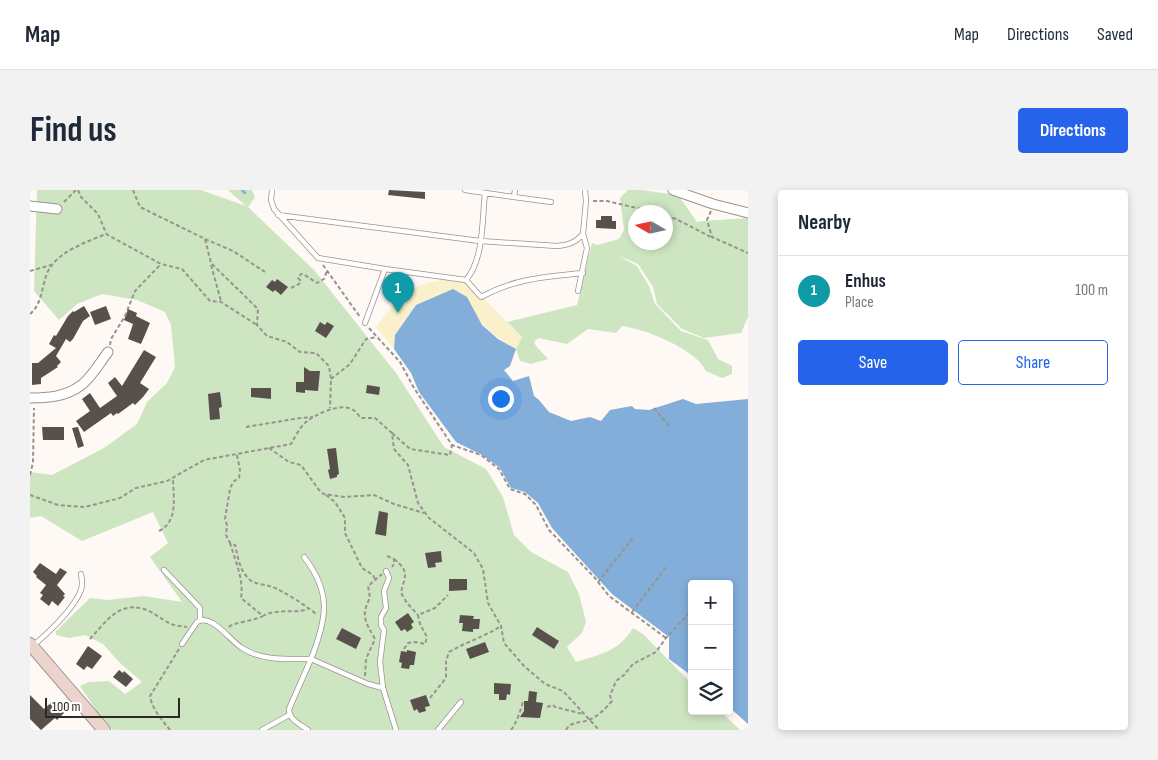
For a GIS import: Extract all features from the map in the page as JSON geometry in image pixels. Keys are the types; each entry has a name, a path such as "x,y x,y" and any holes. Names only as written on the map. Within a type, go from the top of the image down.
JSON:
{"main road":[{"path":"32,645 104,730"}],"street":[{"path":"673,190 713,204 748,213"},
{"path":"30,206 57,209"},
{"path":"32,398 50,398 82,386 108,352"}],"lane":[{"path":"272,190 272,204 278,215 318,258 466,280 481,297 498,288 521,280 583,273"},
{"path":"465,190 551,202"},
{"path":"514,197 516,190"},
{"path":"578,291 587,248 583,234 585,190"},
{"path":"466,280 473,271 479,252 485,193"},
{"path":"278,215 480,241 557,246 569,245 578,240 583,234"},
{"path":"365,323 385,269"},
{"path":"304,557 314,570 321,587 324,605 322,623 311,659 289,709 291,718 308,730"},
{"path":"164,570 200,608 200,620 191,629 182,644"},
{"path":"386,571 389,578 384,591 386,608 381,617 381,625 384,630 380,662 382,688 396,730"},
{"path":"32,645 51,630 77,597 82,586 81,574"},
{"path":"200,620 213,623 251,654 279,658 311,659 368,684 382,688"},
{"path":"438,730 461,702"},
{"path":"262,730 289,714"}],"path":[{"path":"57,209 77,190 81,197 98,214 106,234 162,264 182,269 210,300 221,302 258,326 267,336 287,342 300,352 316,353 329,366 331,379 330,408"},
{"path":"133,190 140,207 233,251 265,272"},
{"path":"586,201 606,201 628,206"},
{"path":"712,238 707,220 713,204"},
{"path":"673,219 748,253"},
{"path":"30,271 51,265 74,247 106,234"},
{"path":"205,239 221,302"},
{"path":"318,258 352,308 400,362 414,388 452,445 481,455 500,469 510,489 525,494 536,505 549,530 609,596 666,638"},
{"path":"211,262 258,309 258,326"},
{"path":"108,352 111,339 135,291 162,264"},
{"path":"30,314 36,310 51,265"},
{"path":"291,288 299,284 301,281 298,278 301,274 317,283 324,279 327,271"},
{"path":"331,379 350,364 366,339 377,337"},
{"path":"30,475 33,462 32,398"},
{"path":"30,495 58,505 85,506 120,498 136,488 167,481 204,460 291,444 306,422 330,408 345,407 353,410 361,418 375,418 410,449 450,455 452,445"},
{"path":"654,408 669,426"},
{"path":"246,426 306,417 314,418"},
{"path":"392,433 394,449 408,465 418,503 429,518 474,553 482,569 488,603 501,626 504,643 524,666 545,684 563,691 599,730"},
{"path":"269,448 289,462 301,465 319,490 335,502 345,518 345,533 356,558 362,568 373,575 375,580"},
{"path":"238,455 239,478 233,482 230,490 225,519 227,525 226,536 230,542 241,578 243,588 241,598 263,616"},
{"path":"159,530 168,525 173,513 174,477"},
{"path":"324,494 344,497 374,495 394,504 425,513"},
{"path":"598,582 633,538"},
{"path":"230,542 235,545 240,567 248,579 272,587 310,608 322,623"},
{"path":"387,556 403,566 405,581 401,593 418,615 420,624 427,637 425,644 408,643 404,649"},
{"path":"368,684 365,676 366,660 375,639 364,620 365,607 370,598 368,586 394,564 394,559"},
{"path":"632,612 666,568"},
{"path":"418,615 435,608 448,595"},
{"path":"90,639 102,623 112,615 123,610 136,608 145,609 173,625 191,629"},
{"path":"224,632 232,624 244,623 269,613 294,612 310,608"},
{"path":"566,730 573,722 590,720 606,709 612,701 610,696 616,681 633,664 656,652 688,614"},
{"path":"430,698 446,678 446,661 449,652 501,626"},
{"path":"170,730 154,708 150,696 182,644"},
{"path":"511,730 522,709 523,700"},
{"path":"547,707 554,704 555,707 584,714"}],"green space":[{"path":"37,190 201,190 246,206 228,190 252,190 255,197 248,207 314,270 396,373 444,447 486,469 503,497 514,535 531,552 568,572 579,594 586,622 582,633 567,647 576,662 601,654 615,647 633,628 643,634 688,680 688,715 724,715 740,730 113,730 98,713 80,686 89,682 109,681 125,694 142,682 119,662 103,644 85,635 69,638 56,635 56,631 90,598 108,600 144,596 182,602 150,557 168,543 153,512 82,541 41,516 30,518 30,472 52,475 104,448 137,424 147,402 167,383 175,367 171,325 165,312 137,300 102,294 77,304 59,320 34,291"},
{"path":"628,190 678,195 697,222 748,218 748,317 741,333 704,338 682,329 657,304 653,287 638,264 617,255 637,266 649,286 655,304 681,331 708,340 718,359 732,366 732,374 722,378 706,371 692,355 669,341 643,331 622,326 616,333 588,329 567,344 538,338 534,342 548,359 531,364 520,361 516,349 522,337 507,322 577,305 592,243 597,245 619,239 624,230 620,198"}],"sand":[{"path":"454,278 466,280 522,337 516,349 486,327 467,297 416,305 395,335 394,349 376,327 394,305 408,292 416,287"}],"water":[{"path":"453,289 467,297 482,325 498,339 516,349 510,366 504,370 513,381 529,376 534,396 549,412 571,421 590,417 601,421 610,410 632,406 635,409 649,410 683,399 696,404 748,399 748,724 733,711 733,580 688,580 688,673 669,659 669,637 612,594 552,528 538,503 525,492 511,488 500,468 482,455 456,442 419,392 411,373 394,349 395,335 416,305"}],"building":[{"path":"389,190 425,192 425,199 388,195"},
{"path":"601,216 612,216 612,221 616,221 616,229 596,228 596,220 601,220"},
{"path":"277,279 288,287 281,295 275,290 273,292 266,287 272,280 275,282"},
{"path":"84,306 90,316 83,321 70,342 66,339 56,356 61,362 58,367 41,378 41,384 32,385 32,363 38,363 56,348 49,344 54,335 56,336 73,311"},
{"path":"106,306 111,319 95,325 90,312"},
{"path":"128,309 137,313 136,316 150,323 141,344 128,339 133,324 124,320"},
{"path":"320,322 325,325 327,322 334,326 326,338 315,331"},
{"path":"144,350 156,357 140,383 149,389 135,405 133,403 113,416 111,413 84,432 76,421 90,411 82,399 90,393 100,408 117,396 108,383 115,377 122,386"},
{"path":"304,367 310,371 320,371 318,391 305,390 305,393 296,392 296,382 304,382"},
{"path":"367,385 380,387 379,395 366,393"},
{"path":"251,388 271,388 271,399 251,397"},
{"path":"220,392 222,407 219,408 220,419 210,420 208,394"},
{"path":"42,427 64,427 64,440 43,440"},
{"path":"78,427 84,446 78,448 72,428"},
{"path":"336,448 339,474 337,477 330,479 327,449"},
{"path":"379,511 388,513 386,536 375,534"},
{"path":"441,551 442,562 435,563 436,567 428,568 425,553"},
{"path":"40,563 56,574 60,568 67,572 57,585 65,594 63,596 65,597 58,606 52,601 49,606 40,599 43,595 40,593 46,585 33,572"},
{"path":"449,579 467,579 467,590 449,591"},
{"path":"408,613 414,622 411,624 413,628 407,632 405,629 401,631 395,622"},
{"path":"460,615 474,616 473,619 480,619 479,629 473,629 473,632 462,631 463,623 459,623"},
{"path":"537,627 559,641 554,649 532,635"},
{"path":"342,628 361,638 356,649 336,639"},
{"path":"485,642 489,652 470,659 466,649"},
{"path":"88,646 102,656 92,669 87,666 84,670 76,664"},
{"path":"407,650 416,652 414,665 410,665 409,669 401,668 402,663 399,662 401,651 407,652"},
{"path":"119,670 123,673 124,671 133,679 126,687 113,677"},
{"path":"494,683 511,684 510,695 507,694 506,700 499,700 499,694 494,694"},
{"path":"529,691 537,692 536,702 543,703 540,718 520,717 524,711 524,701 528,701"},
{"path":"30,695 44,709 53,701 64,713 41,730 30,719"},
{"path":"426,695 430,706 425,707 426,711 419,713 417,709 414,711 410,700"}],"waterway":[{"path":"242,190 245,193"}],"place":[{"name":"Enhus","path":"398,313"}]}
